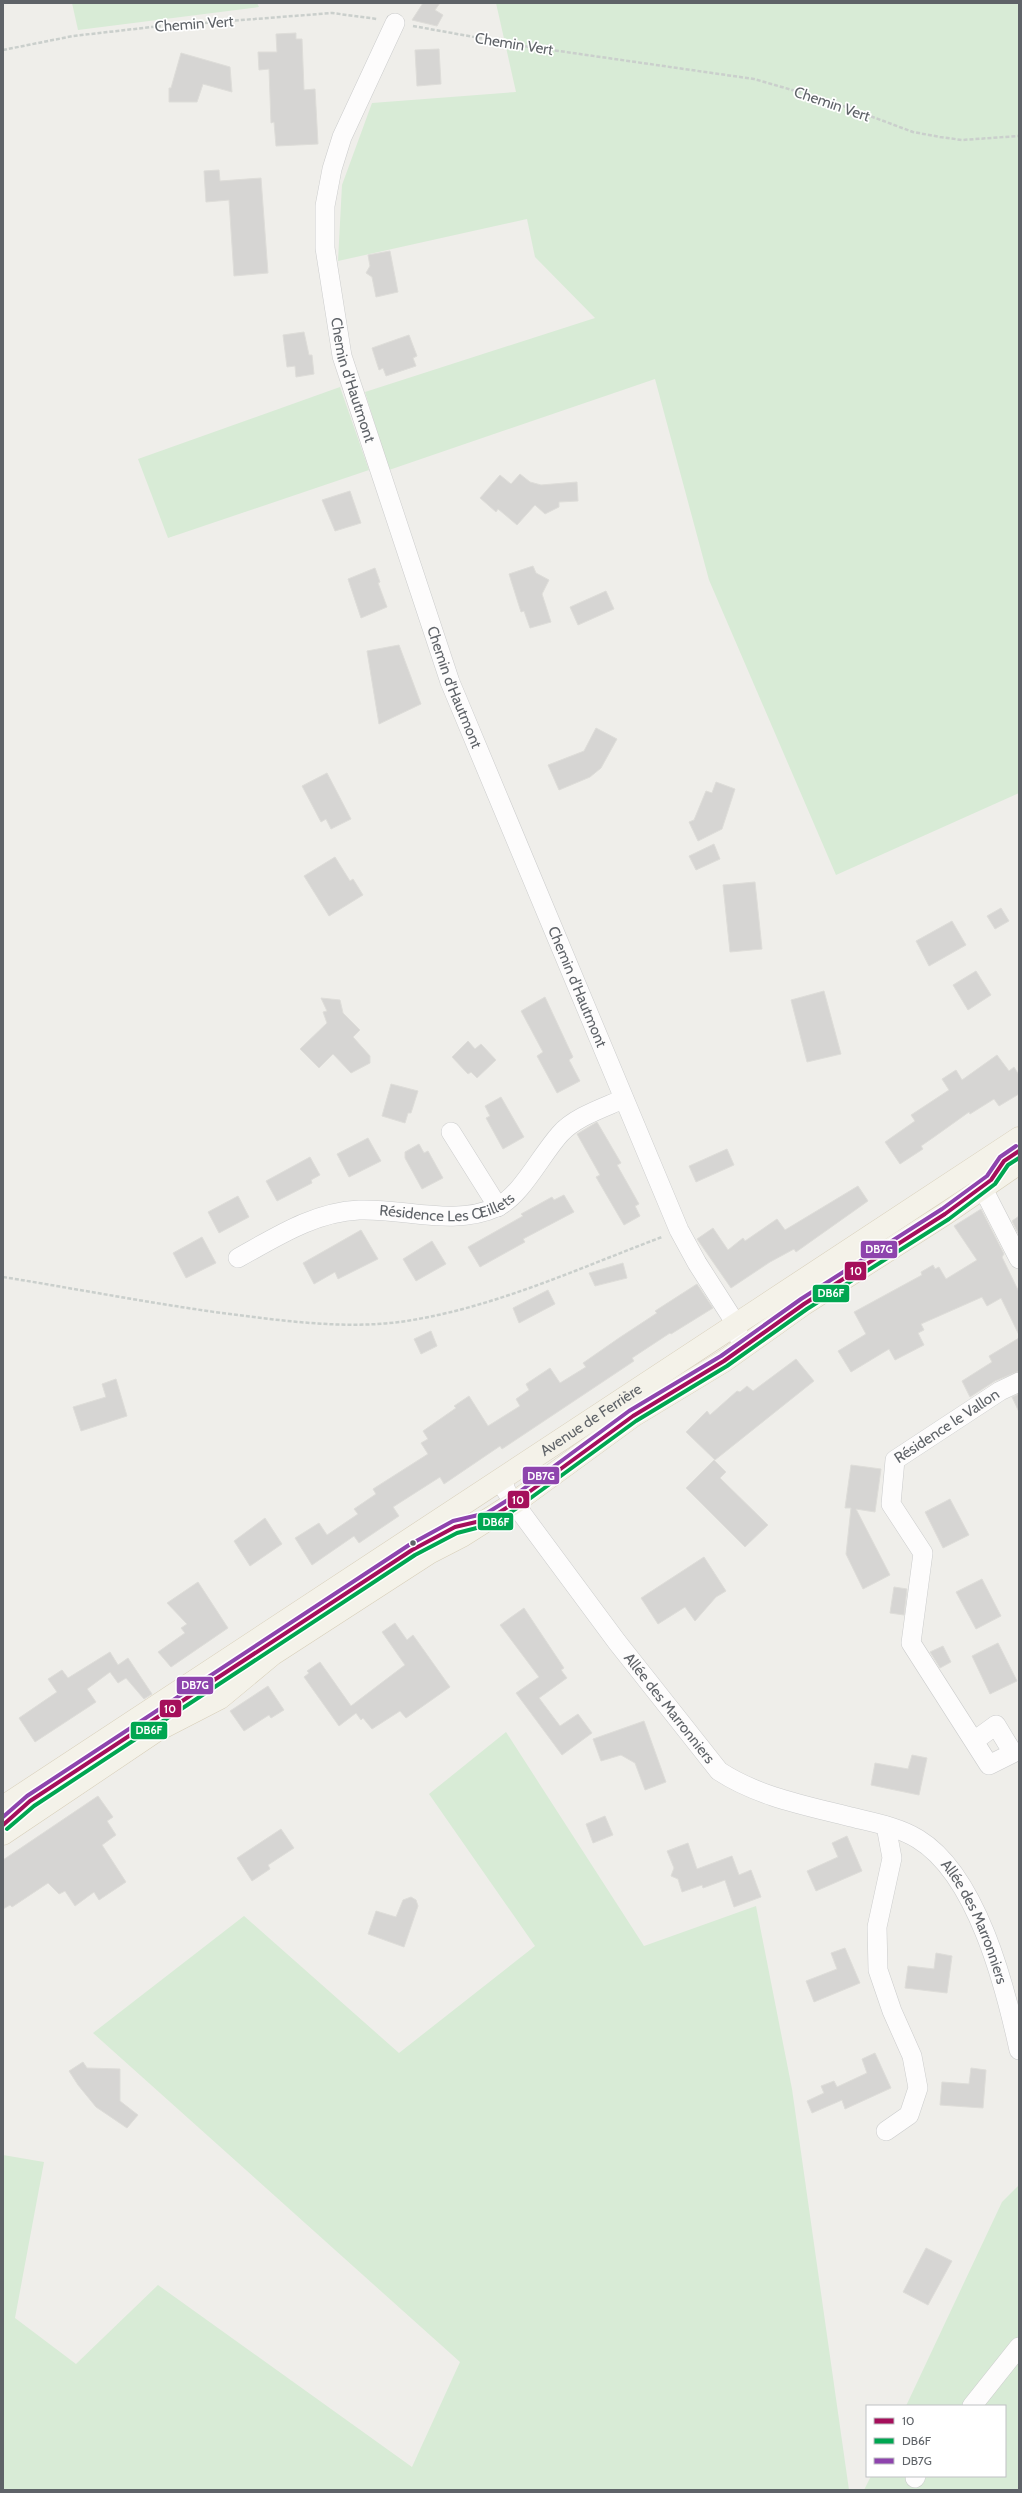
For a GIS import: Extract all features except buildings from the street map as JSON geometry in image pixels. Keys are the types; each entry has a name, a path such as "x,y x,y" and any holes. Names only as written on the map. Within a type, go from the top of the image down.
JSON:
{"main road":[{"name":"Avenue de Ferrière","path":"3,1807 482,1492 509,1492 633,1416 739,1335 769,1329 980,1182 1019,1138"},
{"name":"Avenue de Ferrière","path":"3,1834 156,1731 220,1698 273,1654 338,1611 429,1553 462,1536 489,1519 509,1492 739,1335 980,1182 1019,1163"}],"street":[{"name":"Chemin d'Hautmont","path":"395,23 342,137 332,169 325,206 325,248 342,356 450,682 623,1099 680,1230 696,1263 739,1335"},
{"name":"Résidence Les Œillets","path":"238,1258 299,1225 331,1214 358,1210 456,1216 480,1213 498,1207 513,1196 561,1132 584,1117 623,1099"},
{"path":"451,1132 498,1207"},
{"path":"980,1182 1019,1259"},
{"name":"Résidence le Vallon","path":"974,1741 911,1643 923,1553 891,1504 895,1460 1000,1391 1019,1382"},
{"name":"Allée des Marronniers","path":"509,1492 617,1642 719,1771 739,1784 772,1796 886,1826 918,1839 946,1861 974,1908 1010,2008 1019,2050"},
{"path":"886,1826 892,1858 877,1927 878,1970 892,2011 912,2056 918,2088 909,2115 886,2131"},
{"path":"973,2405 1019,2347"}],"lane":[{"path":"980,1182 1004,1161 1019,1151"},
{"path":"3,1825 30,1801 412,1550 455,1527 489,1519"}],"path":[{"name":"Chemin Vert","path":"3,50 73,36 152,27 332,13 524,46 754,79 827,100 913,132 940,137 962,140 1019,136"},
{"path":"3,1277 280,1321 371,1325 417,1320 467,1308 680,1230"}],"green space":[{"path":"72,3 257,3 259,7 78,30"},
{"path":"496,3 1019,3 1019,793 836,875 709,580 655,379 389,470 365,392 595,318 535,257 527,219 338,261 342,185 372,103 516,92"},
{"path":"340,387 369,470 168,538 138,459"},
{"path":"506,1732 644,1946 756,1906 792,2089 849,2490 3,2490 3,2155 44,2162 15,2318 76,2364 158,2285 412,2467 460,2362 93,2033 244,1916 399,2053 535,1946 429,1794"},
{"path":"1019,2185 1019,2490 864,2490 870,2477 1006,2477 1006,2405 906,2405 1002,2202"}],"transit line":[{"name":"DB7G","path":"3,1817 27,1796 409,1545 453,1521 487,1513 511,1498 629,1411 721,1356 801,1299 942,1209 987,1176 1000,1157 1016,1146"},
{"name":"10","path":"3,1825 30,1801 412,1550 455,1527 489,1519 514,1503 633,1416 724,1361 804,1304 945,1214 991,1180 1004,1161 1019,1151"},
{"name":"DB6F","path":"7,1829 34,1806 415,1555 457,1533 492,1524 517,1508 636,1421 727,1366 807,1309 949,1219 995,1184 1008,1165 1019,1158"}]}
